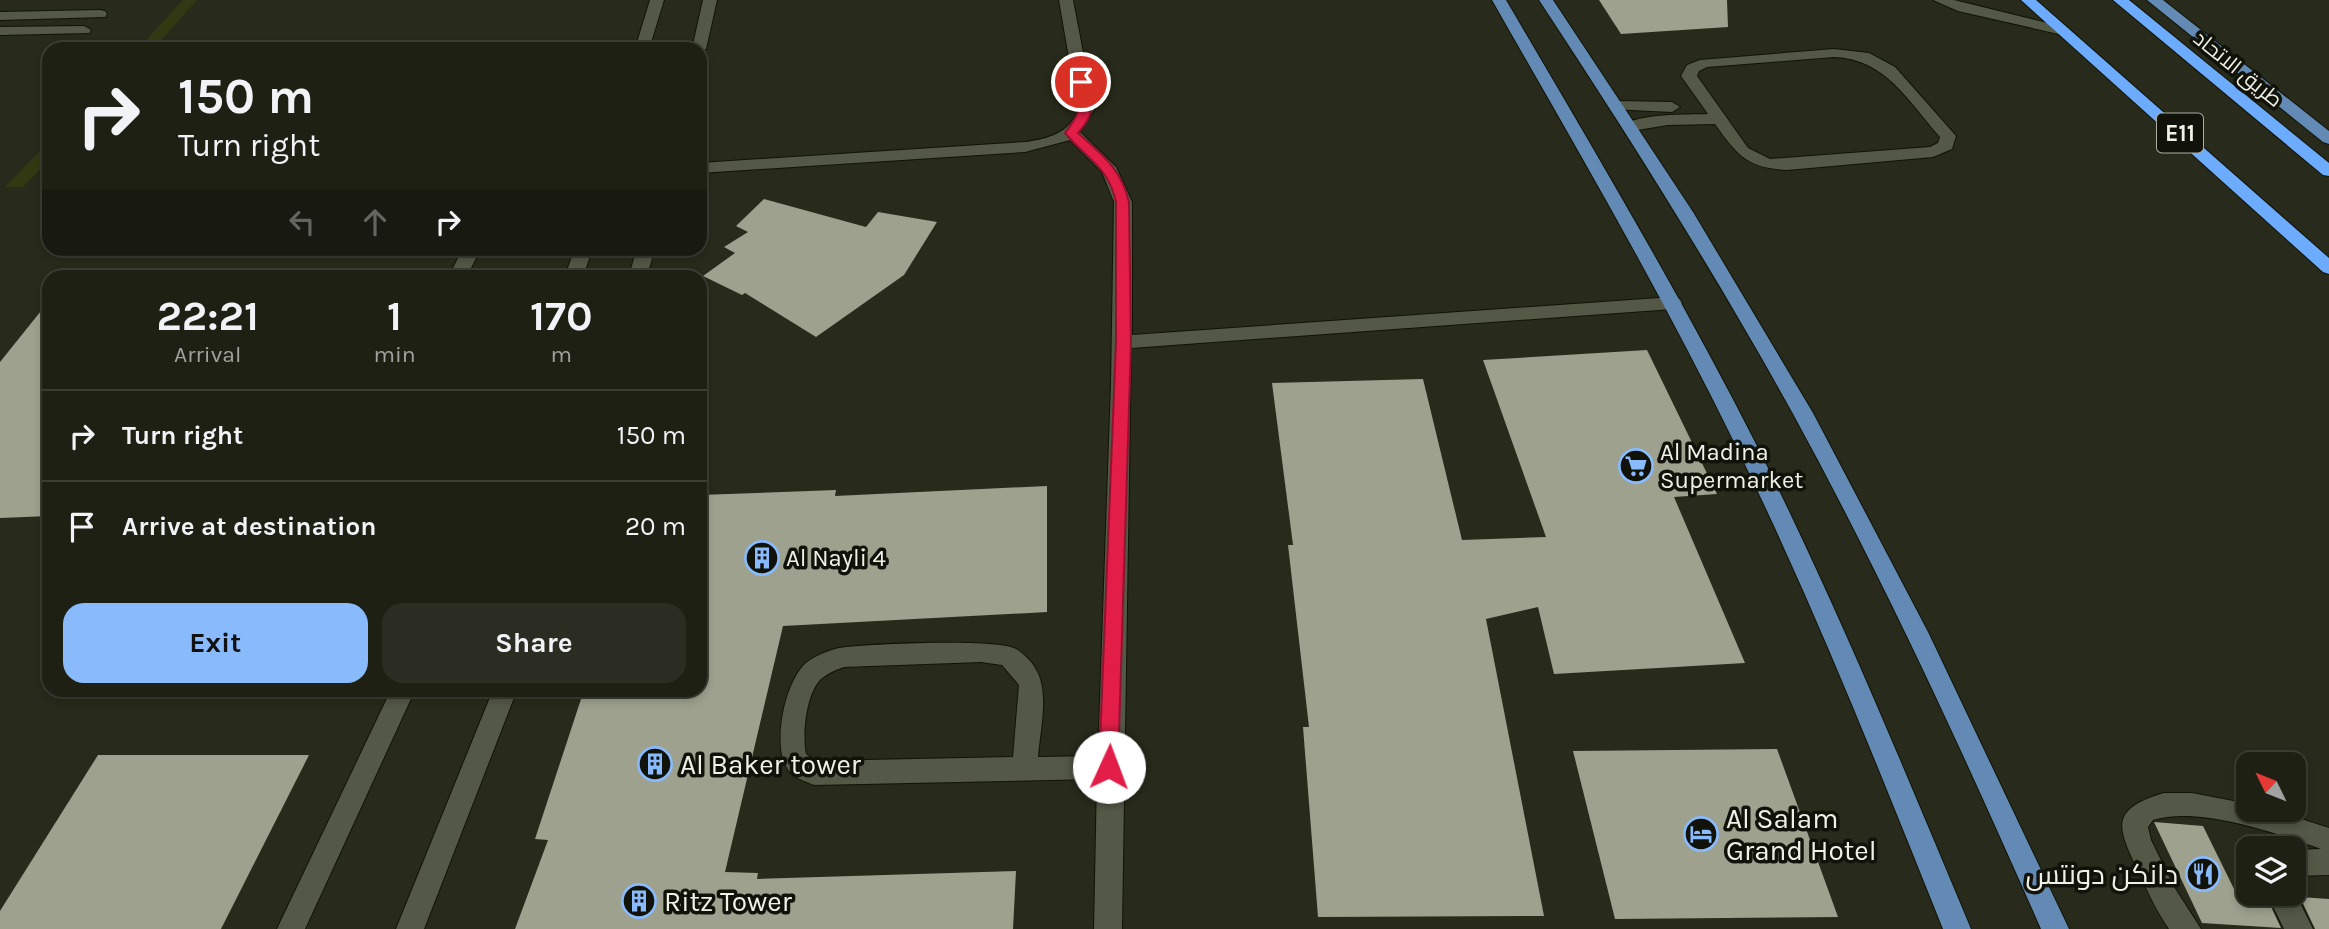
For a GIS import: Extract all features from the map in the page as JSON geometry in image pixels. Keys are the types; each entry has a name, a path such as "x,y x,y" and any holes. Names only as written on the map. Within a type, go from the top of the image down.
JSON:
{"highway":[{"name":"E11","path":"2028,0 2329,268"},
{"name":"طريق الاتحاد","path":"2120,0 2329,171"}],"main road":[{"path":"1499,0 1672,303 1748,449 1887,757 1957,929"},
{"path":"1546,0 1631,126 1763,343 1842,488 1933,670 2055,929"},
{"path":"2154,0 2329,139"}],"street":[{"path":"39,16 56,0"},
{"path":"644,42 657,0"},
{"path":"701,42 710,0"},
{"path":"707,168 1025,147 1058,140 1071,133 1084,118 1086,110 1066,0"},
{"path":"1940,0 2063,31"},
{"path":"0,16 100,14"},
{"path":"0,31 85,30"},
{"path":"1833,54 1858,55 1882,63 1890,70 1943,130 1949,141 1941,150 1933,152 1778,165 1749,156 1720,119 1689,76 1692,68 1698,65 1833,54"},
{"path":"1617,106 1656,108 1706,102"},
{"path":"1631,126 1668,120 1720,119"},
{"path":"1071,133 1098,155 1110,169 1119,185 1123,202 1124,342 1109,767 1108,929"},
{"path":"1124,342 1672,303"},
{"path":"1025,767 1031,684 1018,664 995,652 844,657 820,667 804,684 800,695 793,737 794,757 806,770 814,773 1109,767"},
{"path":"291,929 400,697"},
{"path":"410,929 502,697"},
{"path":"2187,929 2171,910 2139,845 2135,825 2144,811 2163,806 2202,806 2252,815 2329,840"},
{"path":"2306,863 2329,862"},
{"path":"2287,906 2299,929"}],"green space":[{"path":"183,0 197,0 159,42 144,42"},
{"path":"42,149 42,167 23,187 5,187"}],"building":[{"path":"1599,0 1727,0 1728,27 1621,34"},
{"path":"764,199 866,227 878,212 937,222 904,275 816,337 745,293 742,295 707,278 707,273 735,253 724,247 748,232 736,226"},
{"path":"42,310 42,516 0,518 0,362"},
{"path":"1647,350 1717,494 1674,497 1745,663 1554,674 1538,607 1486,619 1544,916 1318,917 1303,727 1309,727 1288,545 1293,545 1272,383 1423,379 1462,540 1546,537 1483,360"},
{"path":"1047,486 1047,612 783,626 725,872 758,873 757,879 1016,871 1013,929 515,929 548,840 535,839 582,697 707,697 707,495 836,490 835,496"},
{"name":"Al Salam Grand Hotel","path":"1777,749 1838,917 1615,919 1573,751"},
{"path":"98,755 309,755 221,929 0,929 0,911"},
{"name":"دانكن دونتس","path":"2154,822 2203,826 2236,893 2236,906 2271,906 2281,928 2202,923"},
{"path":"2306,897 2329,899 2329,929 2315,929 2304,906"}],"place":[{"name":"Al Madina Supermarket","path":"1636,466"},
{"name":"Al Nayli 4","path":"762,558"},
{"name":"Al Baker tower","path":"655,764"},
{"name":"Al Salam Grand Hotel","path":"1701,834"},
{"name":"دانكن دونتس","path":"2203,874"},
{"name":"Ritz Tower","path":"639,901"}],"route":[{"path":"1081,82 1086,110 1079,126 1071,133 1098,155 1110,169 1119,185 1123,202 1124,342 1109,767"}]}
